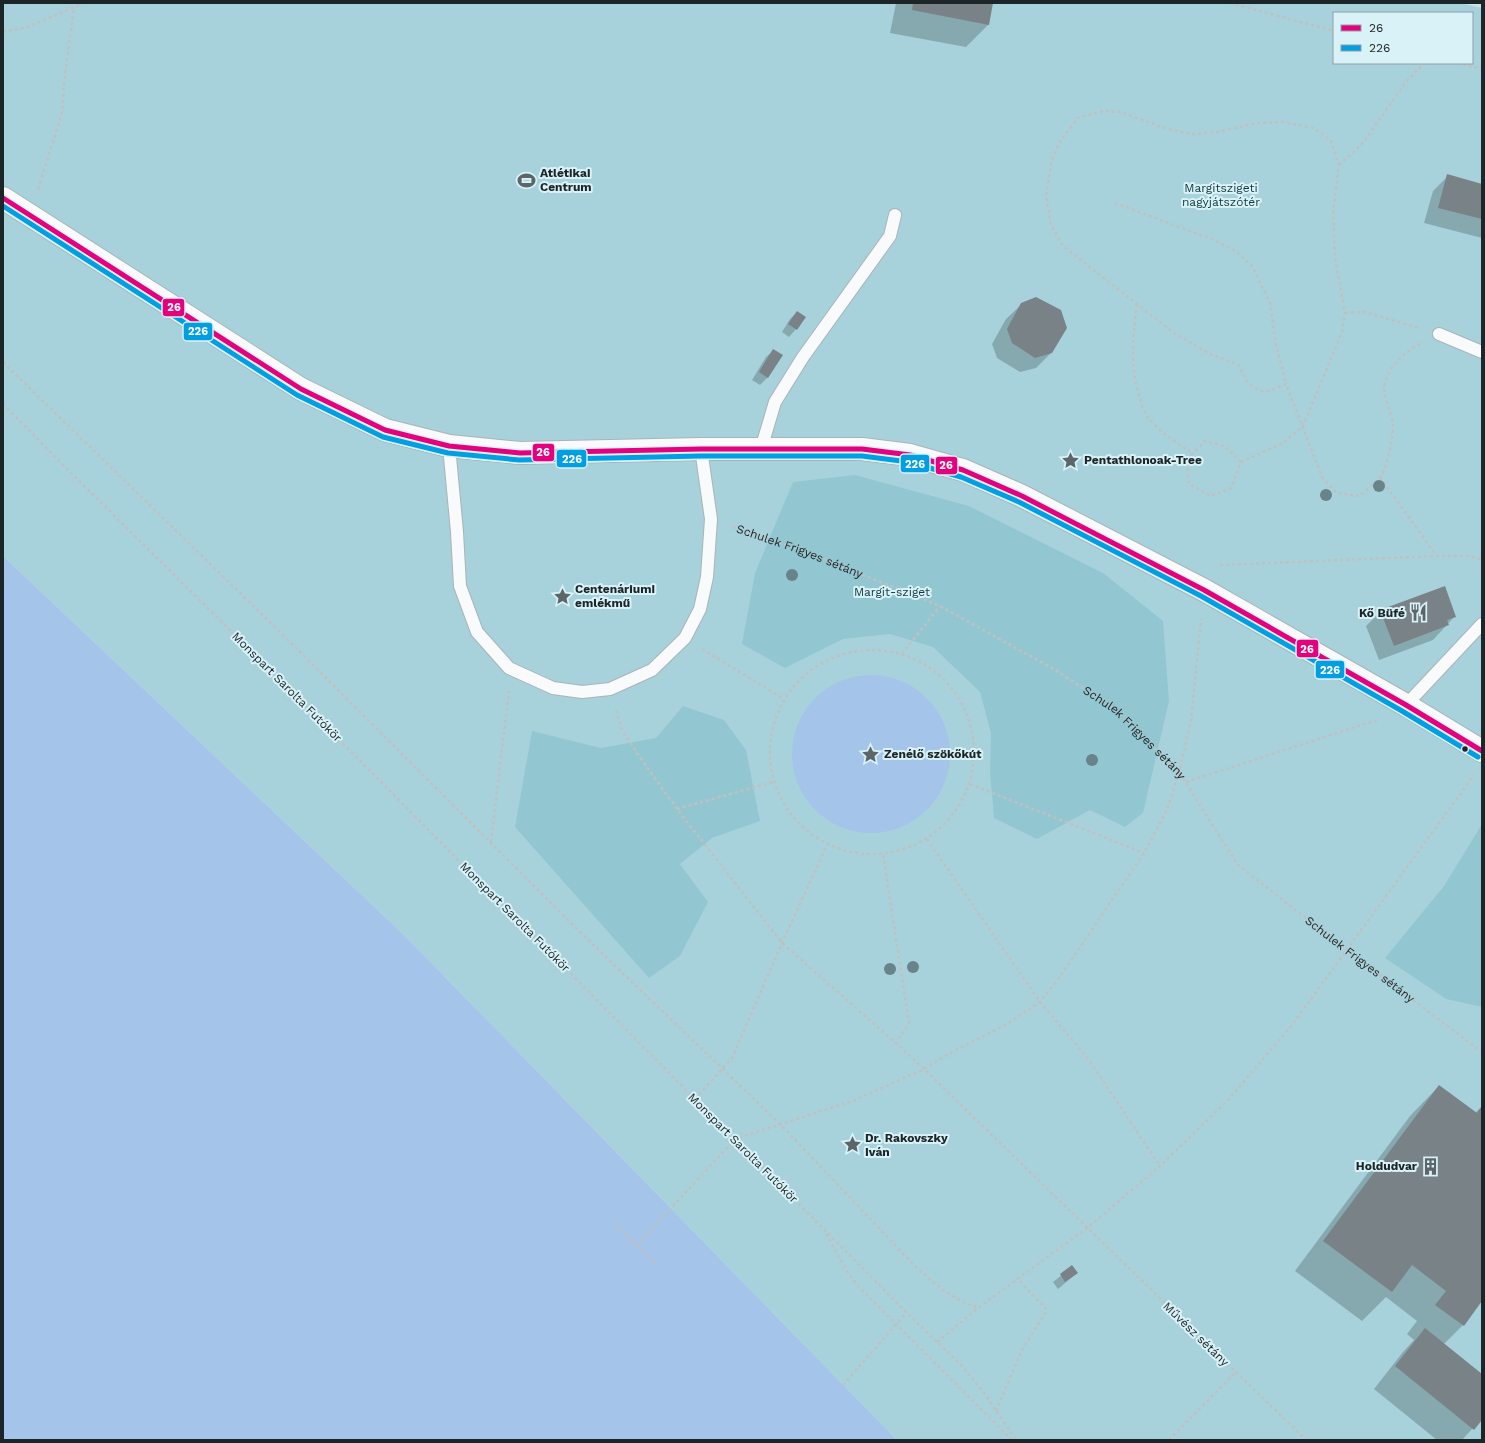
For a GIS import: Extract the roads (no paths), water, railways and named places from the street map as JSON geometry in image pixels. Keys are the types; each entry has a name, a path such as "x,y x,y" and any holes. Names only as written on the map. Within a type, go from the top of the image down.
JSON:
{"street":[{"path":"3,198 301,389 385,430 449,446 520,453 701,449 862,449 910,455 963,470 1022,496 1204,590 1406,705 1480,761"}],"lane":[{"path":"761,449 775,402 803,357 890,236 895,215"},
{"path":"1439,334 1482,352"},
{"path":"449,446 457,532 460,586 477,632 509,668 554,688 582,692 610,689 652,670 685,638 700,609 707,577 711,519 701,449"},
{"path":"1406,705 1482,624"}],"place":[{"name":"Atlétikai Centrum","path":"527,180"},
{"name":"Pentathlonoak-Tree","path":"1071,460"},
{"name":"Centenáriumi emlékmű","path":"562,596"},
{"name":"Kő Büfé","path":"1418,613"},
{"name":"Zenélő szökőkút","path":"871,754"},
{"name":"Dr. Rakovszky Iván","path":"852,1145"},
{"name":"Holdudvar","path":"1430,1166"}],"park label":[{"name":"Margitszigeti nagyjátszótér","path":"1221,195"},
{"name":"Margit-sziget","path":"892,592"}]}
